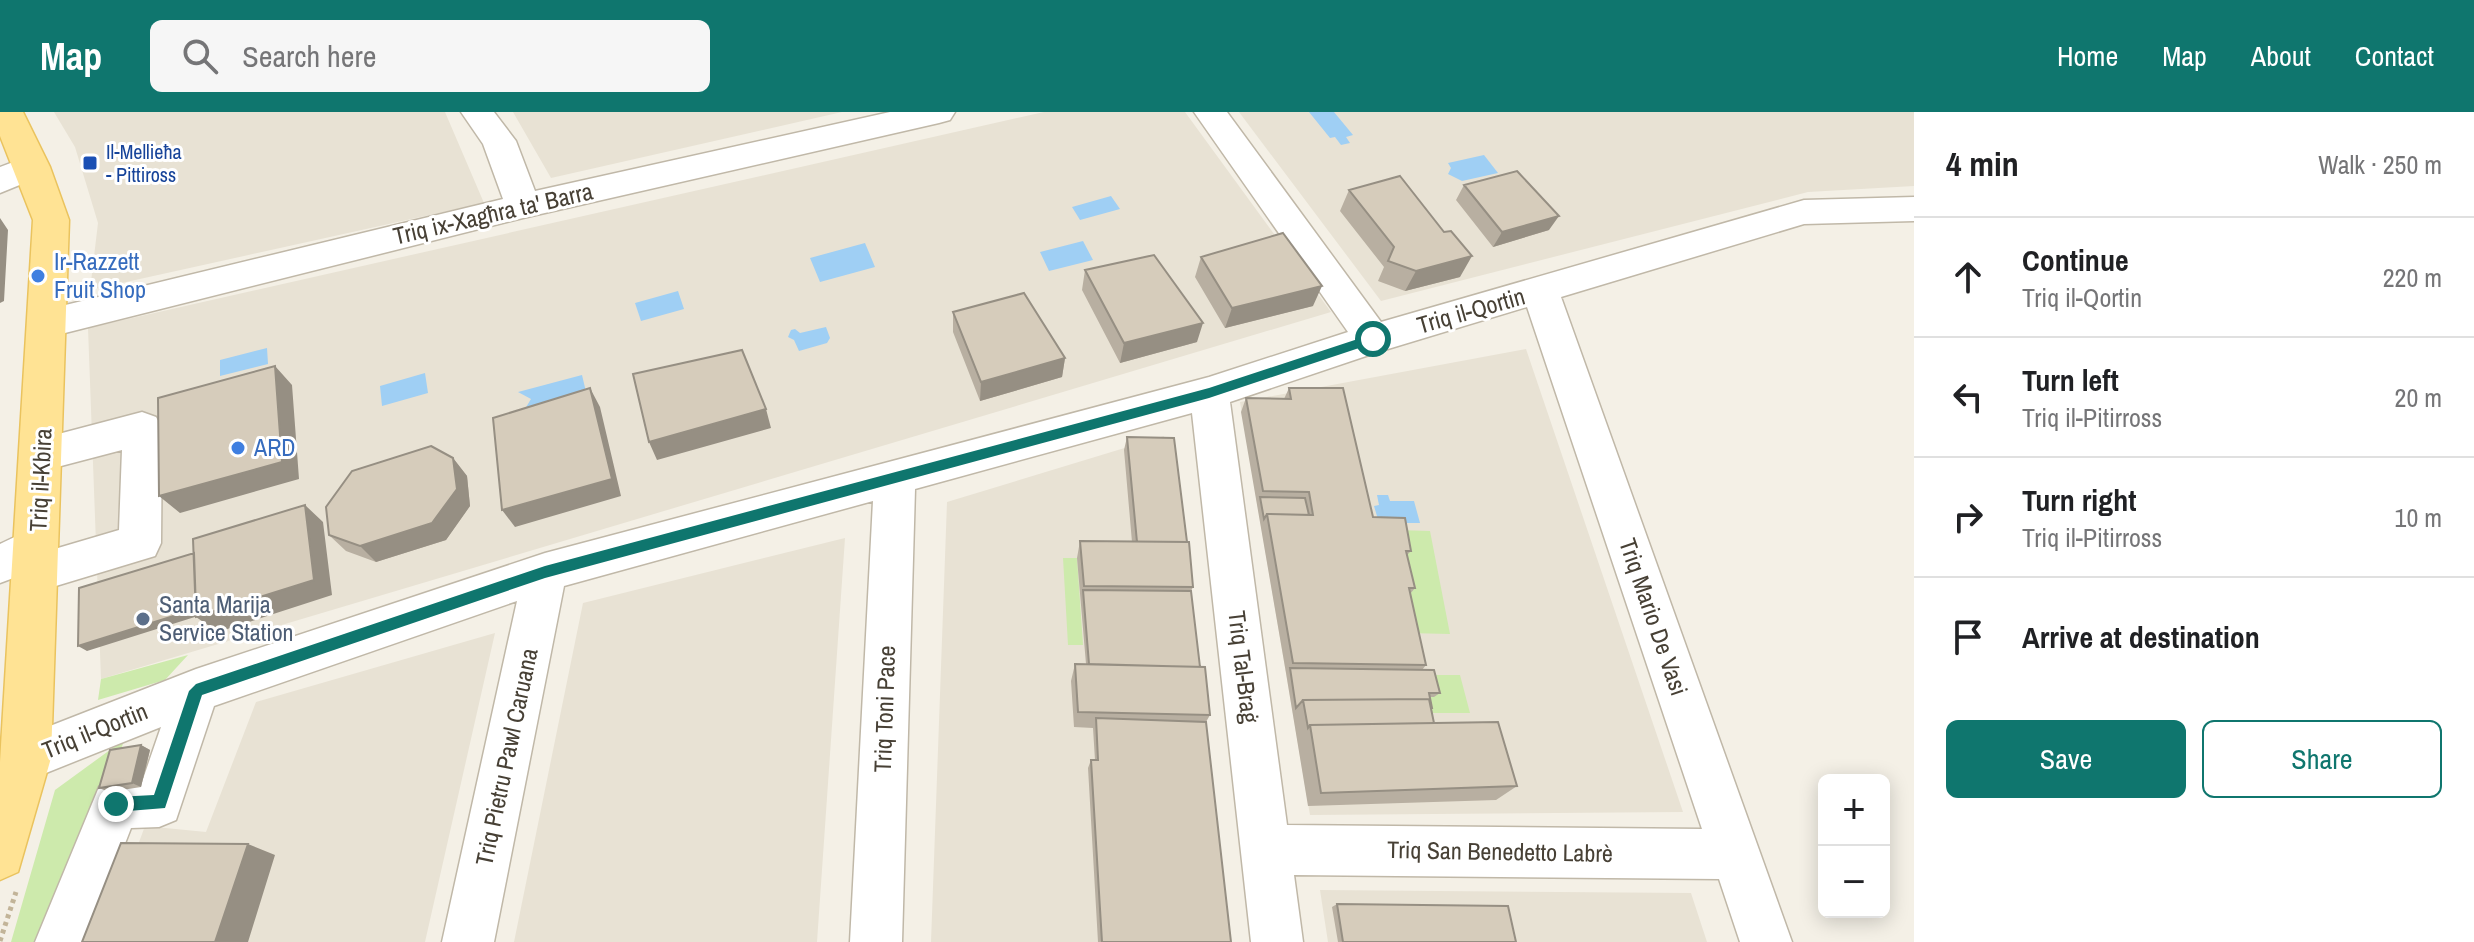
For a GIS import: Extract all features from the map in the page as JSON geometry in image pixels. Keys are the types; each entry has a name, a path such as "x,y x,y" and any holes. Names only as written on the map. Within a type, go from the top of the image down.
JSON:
{"main road":[{"name":"Triq il-Kbira","path":"0,854 26,758 25,561 42,454 51,220 16,174 6,112"}],"street":[{"path":"477,112 499,141 523,206"},
{"name":"Triq ix-Xagħra ta' Barra","path":"49,323 523,206 939,112"},
{"path":"1210,112 1373,339"},
{"name":"Triq il-Qortin","path":"26,758 196,691 545,572 1209,393 1373,339 1804,212 1914,209"},
{"name":"Triq Mario De Vasi","path":"1540,291 1766,942"},
{"name":"Triq Tal-Braġ","path":"1209,393 1277,942"},
{"path":"25,561 140,543 142,428 42,454"},
{"name":"Triq Toni Pace","path":"876,942 895,476"},
{"name":"Triq Pietru Pawl Caruana","path":"468,942 545,572"},
{"path":"61,942 116,804 159,803 196,691"},
{"name":"Triq San Benedetto Labrè","path":"1266,850 1735,854"}],"shaded area":[{"path":"54,112 445,112 484,203 90,290 98,223 75,147"},
{"path":"513,112 842,112 551,178"},
{"path":"1044,112 1185,112 1331,312 101,679 88,328"},
{"path":"1239,112 1914,112 1914,186 1808,192 1381,301"},
{"path":"1526,349 1683,812 1310,815 1240,402"},
{"path":"1164,436 1221,942 931,942 947,502"},
{"path":"845,538 817,942 514,942 583,603"},
{"path":"495,633 425,942 102,942 145,826 206,832 256,702"},
{"path":"1320,890 1691,893 1707,942 1328,942"}],"green space":[{"path":"1396,530 1430,531 1450,634 1407,633"},
{"path":"1063,558 1077,558 1083,645 1068,645"},
{"path":"188,655 165,680 98,700 101,679"},
{"path":"1429,675 1460,675 1470,713 1427,713 1424,697"},
{"path":"125,739 42,942 11,942 55,790"}],"water":[{"path":"1309,112 1334,112 1353,135 1346,137 1350,143 1341,145 1335,137 1330,138"},
{"path":"1484,155 1498,173 1462,181 1448,174 1451,168 1448,163"},
{"path":"1111,196 1120,209 1080,220 1072,207"},
{"path":"1083,241 1093,260 1049,271 1040,252"},
{"path":"865,243 875,267 820,282 810,258"},
{"path":"678,291 684,309 641,321 635,303"},
{"path":"826,327 830,338 827,343 799,351 794,340 788,337 791,330 800,333"},
{"path":"267,348 268,364 220,376 220,360"},
{"path":"425,373 428,393 382,406 380,386"},
{"path":"582,375 587,396 525,409 531,399 518,392"},
{"path":"1377,495 1388,495 1390,501 1414,501 1420,523 1379,523 1374,506 1379,505"}],"building":[{"path":"1517,171 1559,216 1502,232 1464,185"},
{"path":"1400,176 1444,232 1451,231 1472,256 1416,271 1388,261 1394,247 1349,190"},
{"path":"1283,233 1322,286 1232,308 1201,257"},
{"path":"1154,255 1203,323 1124,343 1085,270"},
{"path":"1024,293 1065,358 981,382 953,312"},
{"path":"742,350 766,409 649,442 633,374"},
{"name":"ARD","path":"275,366 282,462 159,496 158,398"},
{"path":"590,388 612,479 502,510 493,418"},
{"path":"1289,388 1343,388 1373,517 1405,518 1411,551 1406,551 1415,588 1409,588 1426,665 1293,663 1267,514 1313,515 1309,492 1263,491 1246,398 1291,399"},
{"path":"1127,437 1174,438 1187,542 1137,542"},
{"path":"431,446 453,458 457,489 432,523 360,546 329,535 326,507 352,471"},
{"path":"1260,497 1305,498 1309,515 1267,514 1264,519"},
{"path":"305,505 314,580 196,617 193,539"},
{"path":"1080,541 1189,542 1193,587 1084,586"},
{"path":"194,553 196,609 78,646 79,588"},
{"path":"1083,590 1191,591 1200,667 1089,664"},
{"path":"1075,664 1205,667 1210,715 1078,712"},
{"path":"1290,668 1434,670 1440,693 1429,693 1432,708 1429,699 1303,700 1296,708"},
{"path":"1429,699 1434,723 1310,725 1308,728 1303,700"},
{"path":"1096,718 1206,722 1231,942 1102,942 1091,760 1098,760"},
{"path":"1498,722 1517,786 1321,793 1310,725"},
{"path":"141,745 132,783 99,788 110,750"},
{"path":"121,843 248,844 215,942 82,942"},
{"path":"1337,904 1508,906 1516,942 1343,942"}],"place":[{"name":"Il-Mellieħa - Pittiross","path":"90,163"},
{"name":"Ir-Razzett Fruit Shop","path":"38,276"},
{"name":"ARD","path":"238,448"},
{"name":"Santa Marija Service Station","path":"143,619"}],"route":[{"path":"116,804 159,803 196,691 545,572 1209,393 1373,339"}]}
